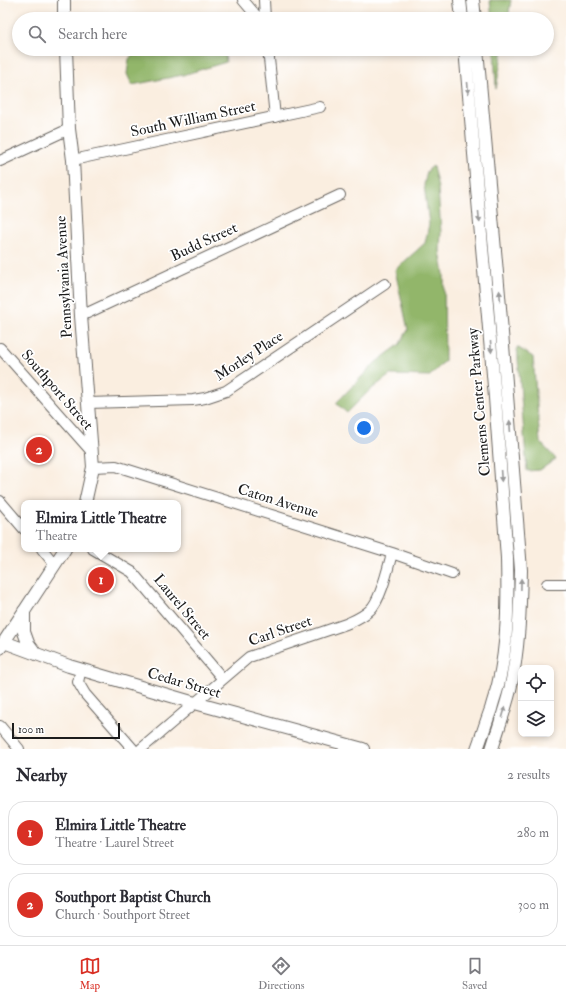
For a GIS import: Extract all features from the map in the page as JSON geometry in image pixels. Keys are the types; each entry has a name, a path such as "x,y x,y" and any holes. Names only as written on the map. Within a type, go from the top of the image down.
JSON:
{"main road":[{"path":"64,0 64,12"},
{"path":"460,0 461,12"},
{"path":"473,0 474,12"},
{"name":"Pennsylvania Avenue","path":"66,56 69,129 73,160 81,316 93,467 86,500"},
{"name":"Clemens Center Parkway","path":"466,56 508,558 507,615 503,660 498,686 477,749"},
{"name":"Clemens Center Parkway","path":"478,56 500,302 521,570 520,610 515,664 510,690 492,749"},
{"path":"1,643 56,565 63,552"},
{"path":"24,611 24,632 28,643 36,654"},
{"name":"Cedar Street","path":"1,643 69,666 195,703 363,749"}],"street":[{"path":"243,0 253,12"},
{"path":"264,0 265,12"},
{"path":"269,56 275,117"},
{"name":"South William Street","path":"73,160 320,107"},
{"path":"0,161 69,129"},
{"name":"Budd Street","path":"81,316 340,195"},
{"name":"Morley Place","path":"88,403 182,401 205,398 226,391 385,284"},
{"name":"Southport Street","path":"0,348 92,452"},
{"name":"Caton Avenue","path":"93,467 116,466 392,553 452,574"},
{"path":"0,501 21,526"},
{"path":"45,552 56,565"},
{"name":"Laurel Street","path":"98,552 132,572 223,679"},
{"name":"Carl Street","path":"141,749 249,657 361,618 371,610 377,602 392,553"},
{"path":"547,584 566,584"},
{"path":"81,669 78,682 85,694 132,749"},
{"path":"0,726 19,749"}],"green space":[{"path":"490,0 511,0 509,12 491,12"},
{"path":"131,56 225,56 226,62 183,75 132,85 127,74 129,59"},
{"path":"494,56 502,56 496,89"},
{"path":"433,166 438,188 441,232 440,251 444,274 445,361 430,376 390,375 369,391 347,413 336,403 376,362 399,345 408,330 395,270 425,243 429,224 424,185 427,171"},
{"path":"517,347 533,357 540,442 556,459 540,470 527,471"}],"place":[{"name":"Southport Baptist Church","path":"39,450"},
{"name":"Elmira Little Theatre","path":"101,580"}]}
